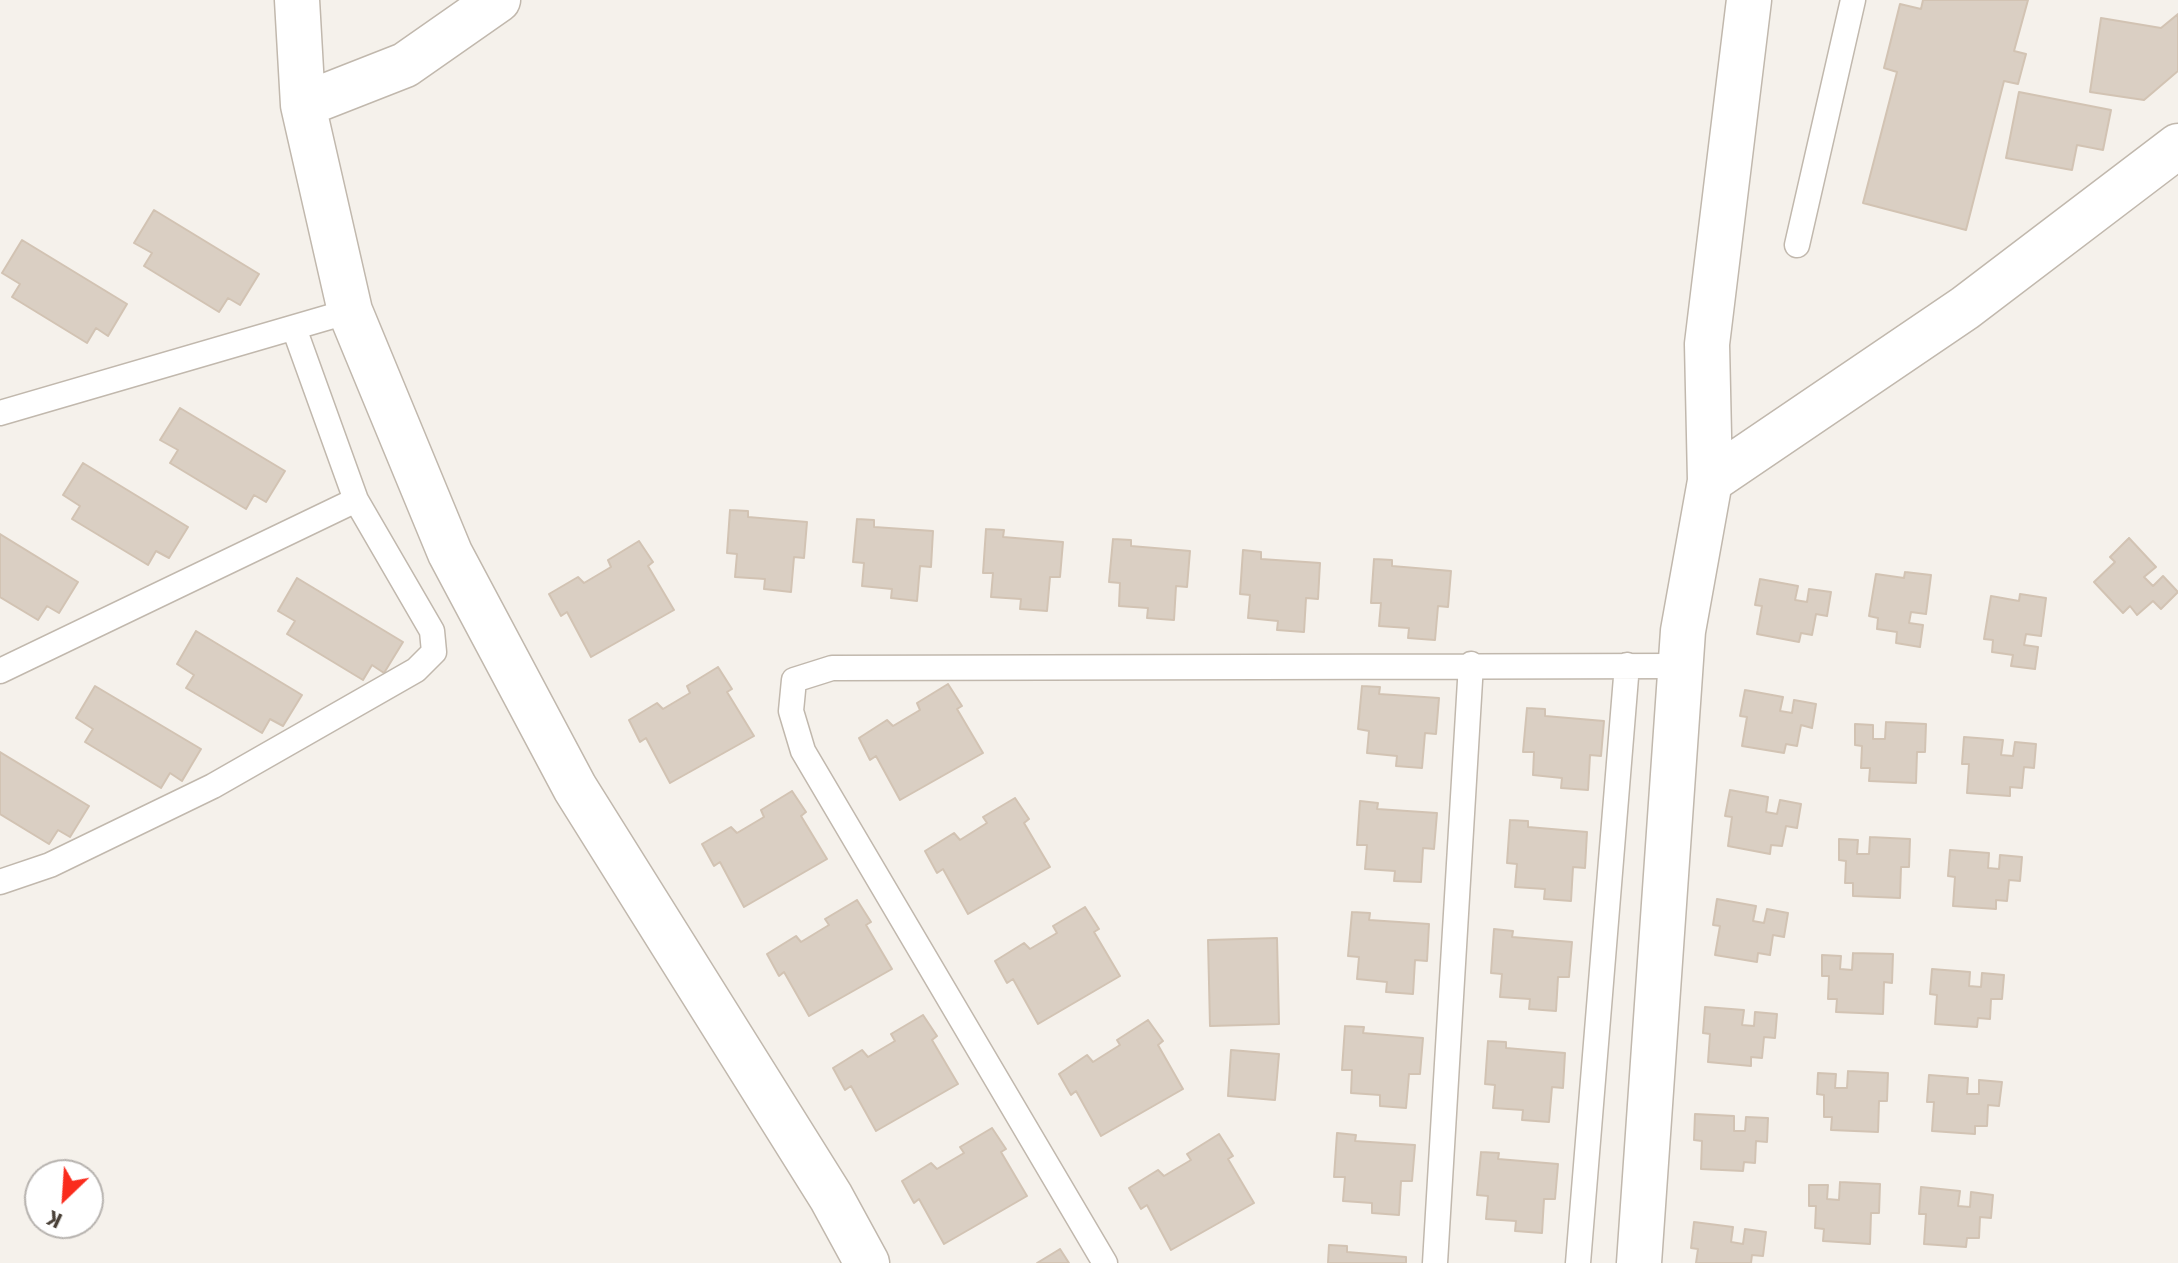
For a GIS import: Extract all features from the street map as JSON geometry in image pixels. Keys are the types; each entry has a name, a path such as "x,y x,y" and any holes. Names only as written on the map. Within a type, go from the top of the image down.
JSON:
{"street":[{"path":"297,0 303,105 350,311 450,553 575,788 831,1197 867,1263"},
{"path":"303,105 405,65 498,0"},
{"path":"1639,1263 1683,631 1710,481 1707,344 1749,0"},
{"path":"1710,481 1965,308 2178,146"}],"lane":[{"path":"1797,245 1853,0"},
{"path":"0,413 350,311"},
{"path":"0,882 50,865 213,786 416,670 434,652 432,631 356,500 294,328"},
{"path":"0,671 356,500"},
{"path":"1105,1263 803,751 791,711 794,680 832,668 1471,664 1680,666"},
{"path":"1435,1263 1471,664"},
{"path":"1578,1263 1627,665"}],"building":[{"path":"1923,0 2028,0 2014,51 2026,54 2018,84 2004,81 1966,230 1863,203 1897,72 1884,68 1900,4 1921,9"},
{"path":"2178,14 2178,71 2144,100 2090,92 2101,18 2161,28"},
{"path":"2019,92 2111,110 2103,150 2077,145 2072,170 2006,158"},
{"path":"154,210 259,274 240,305 228,298 219,312 144,266 152,253 134,243"},
{"path":"22,240 127,304 108,336 96,328 87,343 12,297 20,284 2,273"},
{"path":"180,408 285,471 266,502 254,495 246,509 170,463 178,450 160,440"},
{"path":"83,463 188,527 169,558 156,551 148,565 72,519 80,506 63,495"},
{"path":"730,510 748,511 748,517 807,522 804,558 794,557 791,592 764,589 765,579 735,577 737,554 727,553"},
{"path":"857,519 874,520 874,527 933,531 931,567 920,566 917,601 891,598 892,589 862,586 864,563 853,562"},
{"path":"986,529 1004,530 1003,537 1063,542 1060,577 1050,577 1047,611 1020,609 1021,599 991,597 993,573 983,573"},
{"path":"0,534 78,582 59,613 47,606 38,620 0,597"},
{"path":"2129,538 2156,567 2144,577 2153,586 2163,576 2178,592 2161,609 2153,601 2137,615 2130,606 2123,613 2094,582 2115,562 2110,557"},
{"path":"1113,539 1131,540 1131,546 1190,551 1187,587 1176,586 1174,620 1147,618 1148,608 1119,606 1120,583 1109,582"},
{"path":"639,541 653,562 648,566 674,610 591,657 567,612 561,616 549,594 578,577 584,583 611,567 608,560"},
{"path":"1243,550 1261,552 1261,559 1320,563 1318,599 1306,598 1304,632 1277,630 1278,621 1248,618 1250,595 1240,594"},
{"path":"1374,559 1392,560 1392,566 1451,571 1448,607 1438,606 1435,640 1408,638 1409,628 1379,626 1381,603 1371,603"},
{"path":"1905,572 1931,575 1926,614 1911,612 1909,623 1923,625 1920,647 1896,643 1897,632 1877,629 1878,618 1869,616 1876,574 1904,578"},
{"path":"297,578 403,642 384,673 372,665 363,680 287,634 295,621 278,611"},
{"path":"1760,579 1798,586 1795,600 1807,602 1809,589 1831,592 1827,616 1816,614 1812,635 1801,633 1799,642 1757,634 1762,606 1755,605"},
{"path":"2020,594 2046,598 2041,636 2026,634 2024,645 2038,647 2035,669 2011,666 2013,655 1992,652 1993,640 1984,639 1991,596 2019,601"},
{"path":"196,631 302,695 283,726 270,719 262,733 186,688 194,675 177,664"},
{"path":"718,667 732,689 727,692 754,736 670,783 646,738 640,742 629,720 657,703 663,709 690,693 687,686"},
{"path":"948,684 962,706 957,709 983,753 900,800 876,756 870,760 859,738 887,720 893,726 920,710 917,703"},
{"path":"95,686 201,749 182,781 170,773 161,788 85,742 93,729 76,718"},
{"path":"1362,686 1380,687 1379,694 1439,698 1436,734 1425,733 1422,768 1396,766 1397,756 1367,753 1369,731 1358,729"},
{"path":"1745,690 1783,697 1780,711 1792,713 1794,700 1816,704 1812,728 1801,725 1797,746 1786,744 1784,753 1742,746 1747,717 1740,716"},
{"path":"1527,708 1545,709 1545,716 1604,721 1601,756 1590,755 1588,790 1561,788 1562,778 1533,775 1534,752 1523,752"},
{"path":"1886,722 1926,724 1925,752 1917,752 1916,783 1869,781 1870,768 1861,768 1862,746 1855,745 1855,724 1873,725 1873,739 1885,739"},
{"path":"1964,737 2003,740 2001,755 2013,756 2015,742 2036,744 2034,768 2024,767 2022,788 2010,787 2010,796 1967,793 1969,764 1962,764"},
{"path":"0,752 89,806 70,837 58,830 49,844 0,814"},
{"path":"1730,790 1768,797 1766,812 1777,814 1780,800 1801,804 1797,828 1786,826 1782,846 1771,845 1770,854 1728,846 1732,817 1725,816"},
{"path":"792,791 806,812 801,816 827,859 744,907 720,862 714,866 702,844 731,827 737,833 764,817 761,810"},
{"path":"1015,798 1029,819 1024,823 1050,867 968,914 943,869 937,873 925,851 954,833 960,840 987,823 983,817"},
{"path":"1360,801 1378,803 1377,809 1437,813 1434,849 1423,848 1421,882 1394,881 1395,871 1365,869 1367,845 1357,845"},
{"path":"1510,820 1528,821 1528,827 1587,832 1585,868 1573,867 1571,901 1544,899 1545,889 1515,887 1517,864 1507,863"},
{"path":"1870,837 1910,839 1909,867 1901,867 1900,898 1853,896 1853,883 1845,883 1846,861 1839,860 1839,839 1858,840 1857,854 1869,854"},
{"path":"1950,850 1989,853 1988,868 1999,869 2000,855 2022,857 2020,881 2009,880 2007,901 1996,900 1996,909 1953,906 1955,877 1948,876"},
{"path":"1717,899 1756,906 1753,921 1764,923 1767,909 1788,913 1784,937 1773,935 1770,955 1758,953 1757,962 1715,955 1720,926 1713,925"},
{"path":"857,900 871,922 866,925 892,969 809,1016 784,972 779,976 767,954 796,936 801,942 829,925 825,919"},
{"path":"1085,907 1099,929 1094,932 1120,976 1038,1024 1013,979 1007,983 995,961 1024,943 1030,949 1057,933 1053,926"},
{"path":"1352,912 1370,913 1369,920 1429,924 1427,961 1415,960 1413,994 1386,992 1387,982 1357,979 1359,957 1348,956"},
{"path":"1494,929 1513,931 1512,937 1572,942 1569,977 1558,977 1556,1011 1529,1009 1530,999 1500,997 1502,974 1491,973"},
{"path":"1277,938 1279,1024 1210,1026 1208,940"},
{"path":"1853,953 1893,954 1892,983 1884,982 1883,1014 1836,1012 1837,999 1828,999 1829,976 1822,976 1822,955 1841,956 1840,969 1852,970"},
{"path":"1932,969 1970,972 1969,986 1981,987 1982,973 2004,975 2002,999 1991,999 1990,1019 1978,1018 1977,1027 1935,1024 1937,995 1930,994"},
{"path":"1705,1007 1744,1010 1742,1025 1754,1026 1755,1012 1777,1014 1775,1038 1764,1037 1762,1058 1751,1057 1751,1066 1708,1062 1710,1034 1703,1033"},
{"path":"923,1015 937,1036 932,1040 958,1084 876,1131 851,1086 845,1090 833,1068 862,1050 868,1057 895,1041 891,1034"},
{"path":"1148,1020 1163,1041 1158,1045 1183,1089 1101,1136 1076,1091 1071,1095 1059,1074 1087,1055 1093,1062 1120,1045 1117,1040"},
{"path":"1345,1026 1364,1027 1363,1033 1423,1038 1420,1074 1409,1074 1406,1108 1380,1106 1380,1095 1351,1093 1352,1070 1342,1070"},
{"path":"1488,1041 1506,1042 1506,1048 1565,1053 1563,1088 1552,1087 1549,1122 1522,1120 1523,1110 1493,1108 1495,1085 1485,1084"},
{"path":"1231,1050 1279,1054 1275,1100 1228,1096"},
{"path":"1848,1071 1888,1073 1887,1101 1879,1101 1878,1132 1831,1130 1832,1117 1824,1117 1824,1095 1817,1094 1818,1073 1836,1074 1835,1088 1847,1088"},
{"path":"1929,1075 1968,1078 1967,1094 1979,1094 1979,1080 2002,1082 1999,1106 1988,1105 1987,1126 1975,1126 1975,1134 1932,1131 1934,1102 1927,1102"},
{"path":"1695,1114 1734,1116 1734,1131 1745,1131 1746,1117 1768,1118 1767,1142 1756,1141 1755,1163 1744,1162 1743,1171 1701,1169 1702,1141 1694,1140"},
{"path":"992,1128 1006,1149 1001,1152 1027,1196 944,1244 919,1199 914,1203 902,1181 931,1163 937,1169 964,1153 960,1147"},
{"path":"1337,1133 1356,1135 1355,1141 1415,1145 1412,1181 1401,1181 1399,1215 1372,1213 1372,1203 1343,1201 1345,1177 1334,1177"},
{"path":"1219,1134 1233,1156 1228,1159 1254,1203 1171,1250 1147,1205 1141,1209 1129,1188 1158,1170 1164,1176 1191,1160 1187,1154"},
{"path":"1481,1152 1499,1153 1498,1159 1558,1164 1555,1199 1544,1199 1542,1233 1515,1231 1516,1221 1486,1219 1488,1196 1477,1195"},
{"path":"1840,1182 1880,1184 1879,1213 1871,1213 1870,1244 1823,1241 1824,1229 1815,1228 1816,1206 1809,1206 1809,1185 1828,1185 1827,1199 1839,1200"},
{"path":"1921,1187 1960,1191 1958,1206 1970,1207 1971,1192 1993,1195 1991,1218 1980,1217 1979,1238 1967,1238 1966,1247 1924,1244 1926,1214 1919,1214"},
{"path":"1694,1222 1733,1227 1731,1242 1743,1244 1745,1229 1766,1232 1763,1256 1752,1255 1751,1263 1696,1263 1698,1249 1691,1248"},
{"path":"1329,1245 1347,1246 1347,1252 1406,1257 1406,1263 1328,1263"},
{"path":"1060,1249 1069,1263 1037,1263"}]}
